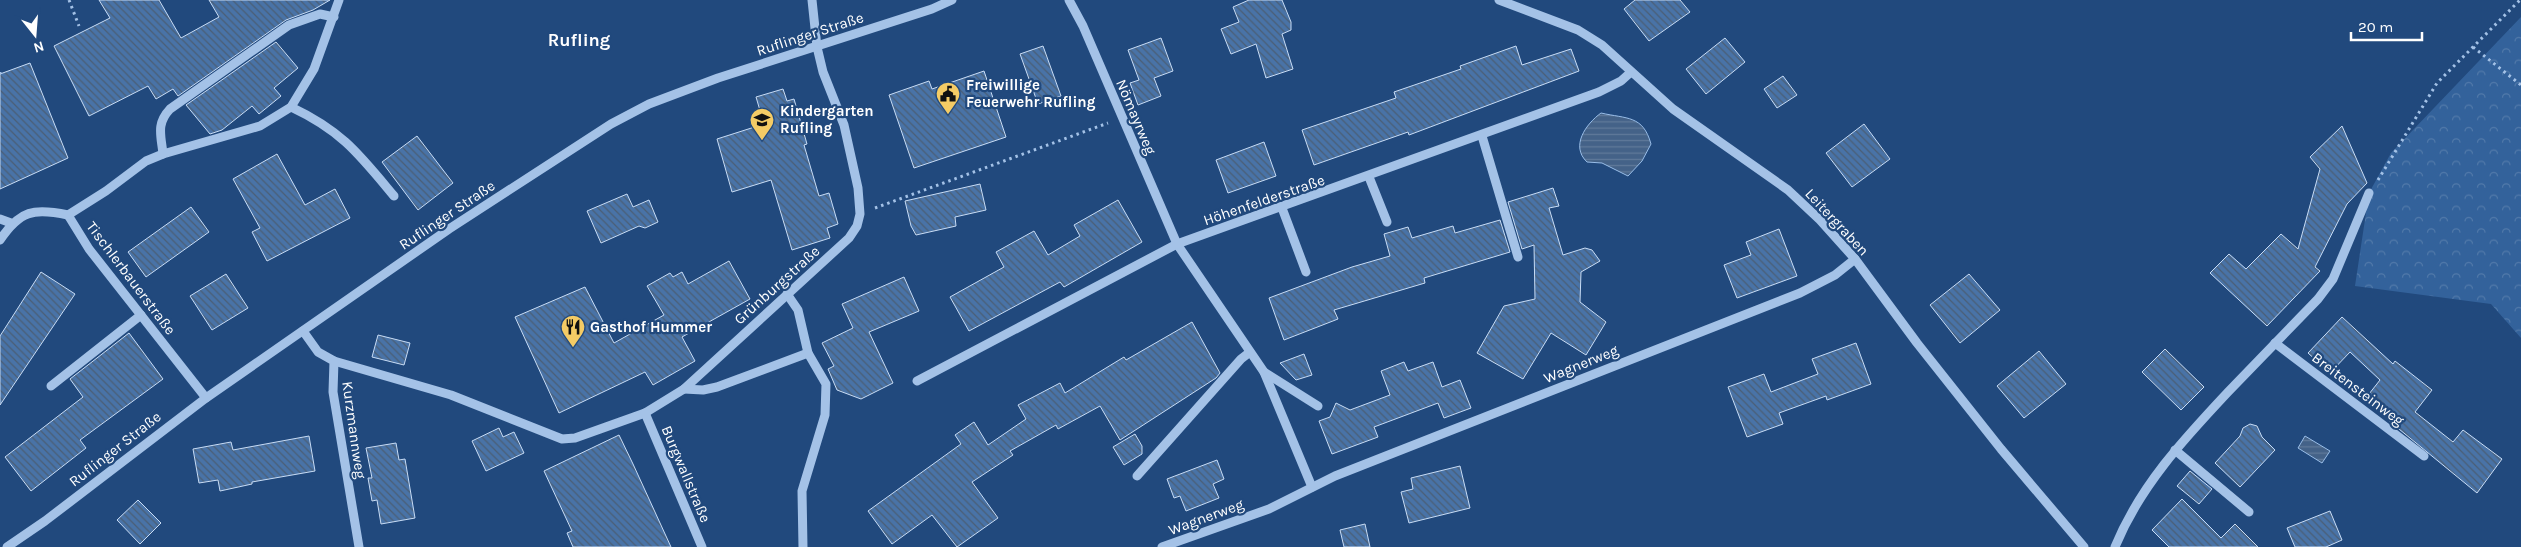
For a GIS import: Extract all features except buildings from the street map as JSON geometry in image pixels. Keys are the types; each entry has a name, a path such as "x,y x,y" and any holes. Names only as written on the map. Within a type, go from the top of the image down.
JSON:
{"street":[{"name":"Tischlerbauerstraße","path":"206,398 90,250 68,215 106,191 146,161 163,154 260,126 291,107 314,69 339,0"},
{"path":"812,0 817,47 823,72 844,124 852,155 860,214"},
{"name":"Ruflinger Straße","path":"7,547 45,521 206,398 449,229 611,124 672,95 952,0"},
{"name":"Nömayrweg","path":"1069,0 1083,26 1121,118 1177,244"},
{"name":"Leitergraben","path":"1499,0 1578,30 1602,45 1673,109 1788,190 1820,220 1855,259 1916,344 2001,450 2084,547"},
{"path":"163,154 160,126 162,118 170,109 289,25 320,14 334,17"},
{"name":"Höhenfelderstraße","path":"917,381 1177,244 1369,177 1599,92 1621,81 1631,72"},
{"path":"291,107 332,128 354,147 394,196"},
{"path":"1482,136 1518,257"},
{"path":"1369,177 1387,222"},
{"path":"2115,547 2126,519 2144,488 2175,450 2318,299 2333,279 2370,193"},
{"path":"1282,208 1306,272"},
{"path":"0,240 11,223 33,212 46,210 68,215"},
{"name":"Grünburgstraße","path":"334,361 452,395 562,439 575,438 645,413 684,389 849,238 857,226 860,214"},
{"path":"0,219 11,223"},
{"path":"1177,244 1264,372 1312,487"},
{"name":"Wagnerweg","path":"1162,547 1270,509 1312,487 1800,293 1836,275 1855,259"},
{"path":"787,294 798,310 808,353 826,384 827,399 802,491 803,547"},
{"path":"51,386 141,315"},
{"name":"Kurzmannweg","path":"303,331 318,352 334,361 333,392 359,547"},
{"name":"Breitensteinweg","path":"2275,343 2424,456"},
{"path":"1137,476 1241,359 1250,352"},
{"path":"684,389 703,390 717,386 808,353"},
{"path":"1264,372 1318,406"},
{"name":"Burgwallstraße","path":"645,413 702,547"},
{"path":"2175,450 2248,512"}],"path":[{"path":"69,0 79,26"},
{"path":"2370,193 2437,83 2520,0"},
{"path":"2473,47 2521,85"},
{"path":"860,214 1121,118"}],"green space":[{"path":"2521,17 2521,338 2491,304 2355,286 2369,193 2391,153"}],"shaded area":[{"path":"1601,113 1633,120 1639,123 1648,135 1651,144 1642,161 1628,176 1602,163 1587,162 1582,156 1580,142 1585,129"},
{"path":"2305,436 2330,451 2322,463 2298,448"}],"place":[{"name":"Freiwillige Feuerwehr Rufling","path":"948,115"},
{"name":"Kindergarten Rufling","path":"762,141"},
{"name":"Gasthof Hummer","path":"573,348"}],"district":[{"name":"Rufling","path":"579,40"}]}
